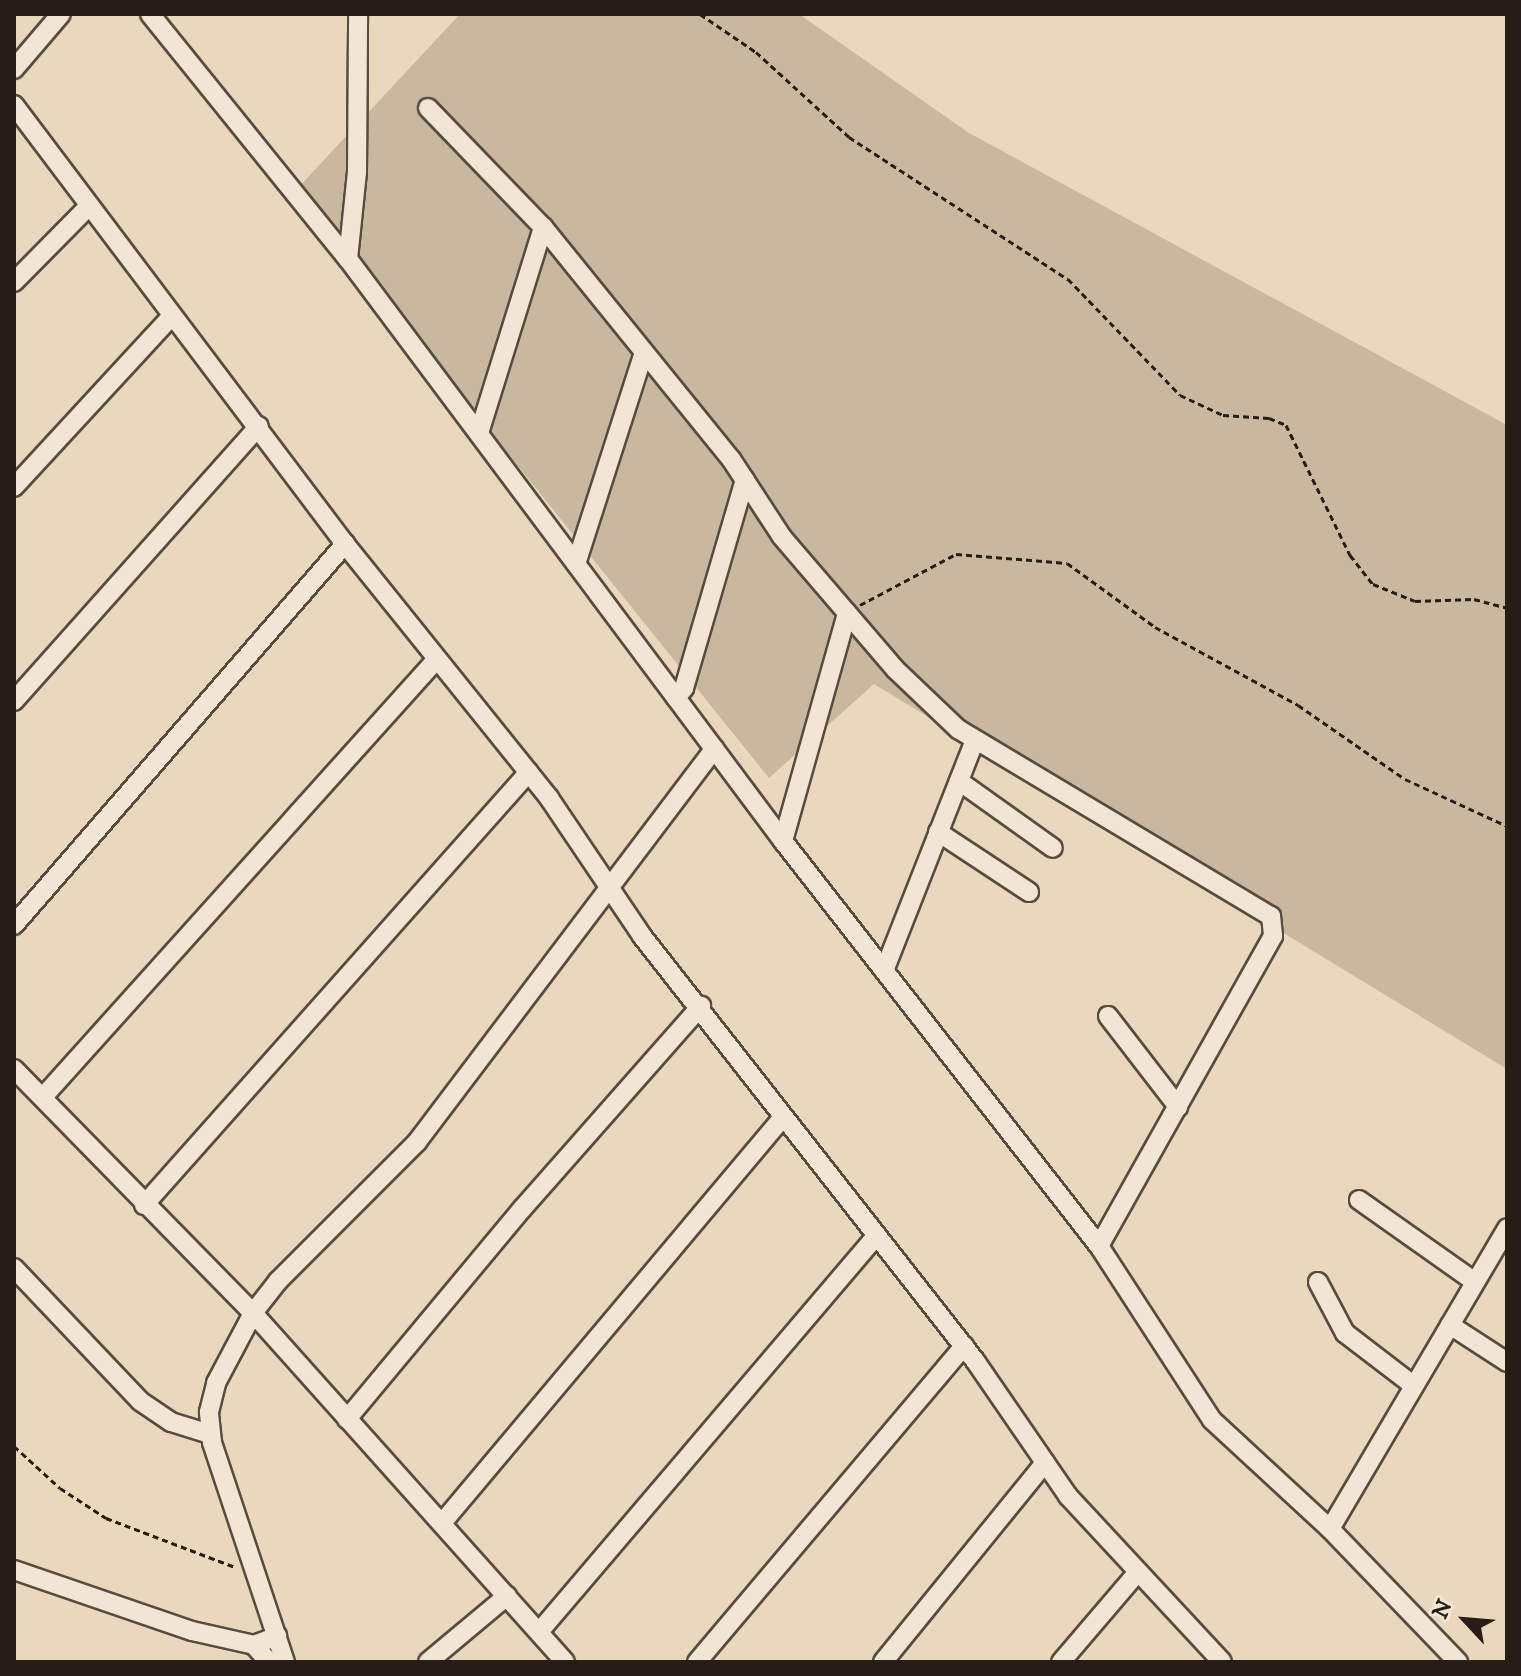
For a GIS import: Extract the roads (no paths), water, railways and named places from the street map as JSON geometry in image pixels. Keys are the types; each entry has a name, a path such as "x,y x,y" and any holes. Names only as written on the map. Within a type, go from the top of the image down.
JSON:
{"street":[{"path":"14,69 61,14"},
{"path":"150,14 348,259 783,841 1099,1246 1212,1420 1330,1529 1458,1662"},
{"path":"348,259 357,172 358,14"},
{"path":"14,105 345,544 529,772 660,959 701,1006 783,1117 964,1346 1089,1521 1222,1662"},
{"path":"428,108 543,227 745,480 782,537 896,670 975,740 1271,916 1273,936 1099,1246"},
{"path":"14,282 89,206"},
{"path":"479,433 543,227"},
{"path":"14,487 171,317"},
{"path":"576,564 643,355"},
{"path":"14,701 259,426"},
{"path":"676,698 684,688 745,480"},
{"path":"14,925 345,544"},
{"path":"783,841 847,613"},
{"path":"43,1097 436,660"},
{"path":"884,971 975,740"},
{"path":"285,1662 210,1434 216,1383 253,1313 278,1281 417,1142 568,946 608,885 714,749"},
{"path":"144,1205 529,772"},
{"path":"959,781 1053,848"},
{"path":"938,832 1029,892"},
{"path":"347,1419 522,1209 701,1006"},
{"path":"1108,1016 1178,1107"},
{"path":"14,1069 253,1313 565,1662"},
{"path":"442,1523 783,1117"},
{"path":"1359,1200 1474,1281"},
{"path":"1330,1529 1507,1228"},
{"path":"539,1632 877,1235"},
{"path":"14,1268 140,1401 171,1422 210,1434"},
{"path":"1318,1282 1345,1333 1414,1386"},
{"path":"1450,1325 1507,1362"},
{"path":"697,1662 964,1346"},
{"path":"883,1662 1045,1463"},
{"path":"14,1570 93,1593 171,1625 254,1645 277,1636"},
{"path":"1061,1662 1138,1572"},
{"path":"428,1662 507,1596"},
{"path":"254,1645 269,1662"}]}
